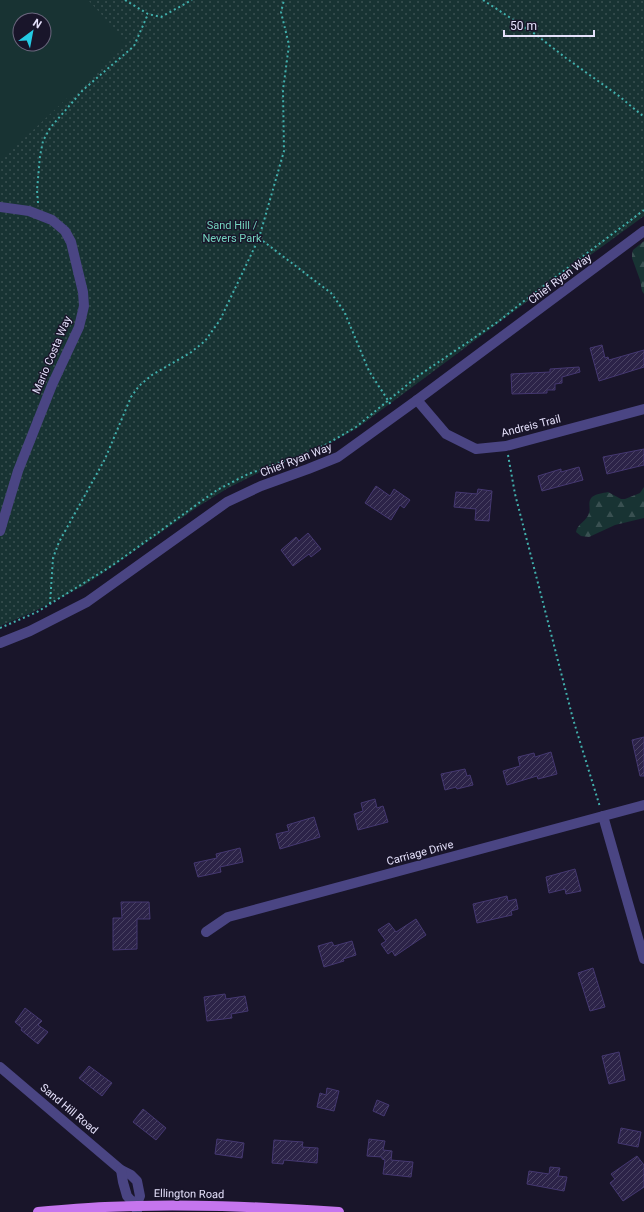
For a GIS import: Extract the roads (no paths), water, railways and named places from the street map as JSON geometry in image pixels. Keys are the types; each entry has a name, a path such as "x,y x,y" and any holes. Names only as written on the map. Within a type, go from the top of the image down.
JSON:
{"main road":[{"name":"Ellington Road","path":"38,1212 105,1207 136,1209 168,1205 339,1212"}],"street":[{"name":"Mario Costa Way","path":"0,207 29,211 38,214 52,220 65,231 71,242 83,292 84,306 79,327 52,384 18,471 0,531"},
{"name":"Chief Ryan Way","path":"0,643 30,631 87,602 227,502 261,486 338,457 644,231"},
{"name":"Andreis Trail","path":"417,400 446,434 476,449 506,446 644,409"},
{"name":"Carriage Drive","path":"206,932 228,917 644,805"},
{"path":"603,816 644,959"},
{"name":"Sand Hill Road","path":"0,1067 121,1170 127,1196 136,1209"}],"park label":[{"name":"Sand Hill / Nevers Park","path":"232,231"}]}
